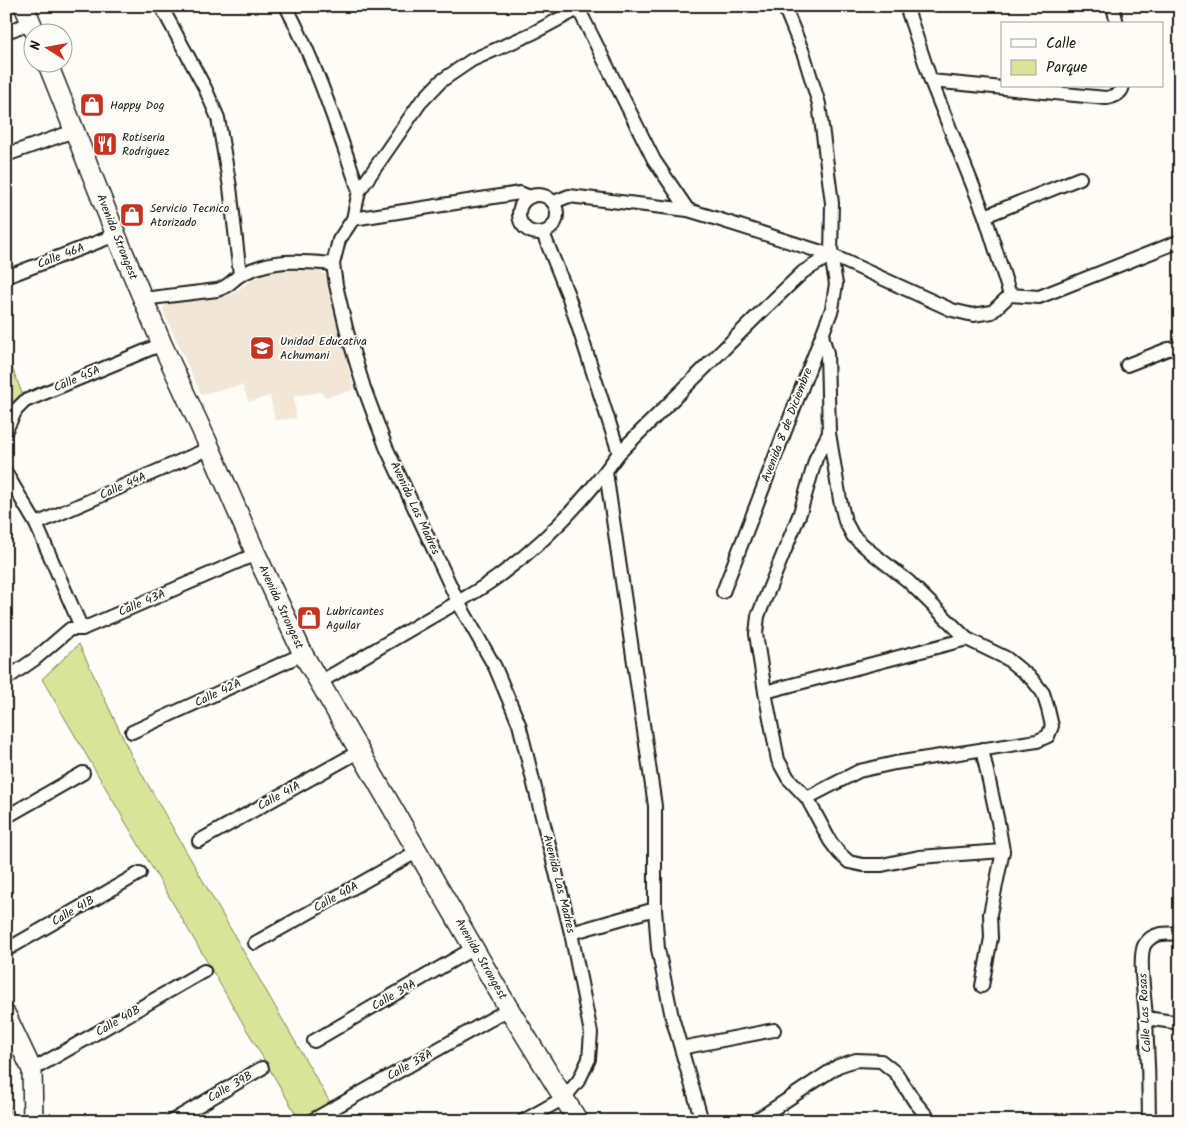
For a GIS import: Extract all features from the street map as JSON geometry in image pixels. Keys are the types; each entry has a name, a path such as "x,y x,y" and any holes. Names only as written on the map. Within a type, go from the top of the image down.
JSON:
{"main road":[{"name":"Avenida Strongest","path":"51,72 116,236 162,344 303,654 509,1009 578,1121"},
{"path":"6,1015 32,1070 33,1121"}],"street":[{"path":"161,6 205,88 218,118 230,186 240,275"},
{"path":"286,6 298,28 321,83 359,191"},
{"name":"Avenida 8 de Diciembre","path":"723,592 832,309 836,284 830,255 832,203 819,104 804,55 784,6"},
{"path":"906,6 931,81 985,216 1010,295"},
{"path":"1113,6 1117,22"},
{"path":"577,8 654,160 688,210"},
{"name":"Avenida Las Madres","path":"564,1098 585,1071 590,1059 591,1033 571,933 520,724 495,668 458,602 386,446 364,388 347,332 333,264 340,240 352,219 359,191 420,102 441,81 472,60 533,33 577,8"},
{"path":"6,32 30,21"},
{"path":"931,81 1001,88"},
{"path":"1003,88 1106,98 1114,97 1122,88"},
{"path":"6,155 74,130"},
{"path":"985,216 1080,178"},
{"path":"352,219 520,193 530,197 542,195 554,202 558,215 557,221 543,233 537,234 526,229 520,219 521,206 530,197"},
{"path":"554,202 569,196 688,210 830,255 952,310 973,315 992,312 1010,295 1039,297 1180,241"},
{"path":"543,233 568,295 619,454"},
{"name":"Calle 46A","path":"6,277 116,236"},
{"path":"320,682 458,602 499,576 529,553 606,472 619,454 803,272 830,255"},
{"path":"143,299 227,287 240,275 265,264 283,261 333,264"},
{"path":"808,798 859,771 895,762 1038,741 1048,736 1052,726 1043,693 1032,679 1006,658 967,639 908,581 854,536 845,521 829,433 827,353 822,335"},
{"name":"Calle 45A","path":"6,430 16,410 25,401 162,344"},
{"path":"1127,365 1168,349 1180,348"},
{"path":"829,433 816,458 800,513 758,616 756,634 764,692 778,760 788,778 808,798 830,841 849,862 863,865 882,865 919,857 1003,851"},
{"name":"Calle 44A","path":"36,524 210,448"},
{"path":"606,472 655,806 655,909 658,949 672,1017 702,1121"},
{"path":"6,473 36,524 82,629"},
{"name":"Calle 43A","path":"6,679 35,659 70,629 82,629 256,554"},
{"path":"764,692 967,639"},
{"name":"Calle 42A","path":"132,732 303,654"},
{"path":"982,749 1003,851 990,914 991,938 982,986"},
{"name":"Calle 41A","path":"198,841 360,750"},
{"path":"6,817 83,773"},
{"name":"Calle 40A","path":"254,943 418,851"},
{"name":"Calle 41B","path":"6,950 140,873"},
{"path":"571,933 655,909"},
{"name":"Calle Las Rosas","path":"1149,1121 1143,946 1150,937 1162,934 1180,934"},
{"name":"Calle 39A","path":"314,1041 474,948"},
{"name":"Calle 40B","path":"32,1070 204,971"},
{"name":"Calle 38A","path":"311,1121 509,1009"},
{"path":"1146,1018 1180,1023"},
{"path":"681,1048 774,1030"},
{"path":"755,1121 838,1066 856,1060 881,1062 896,1073 914,1102 930,1120"},
{"name":"Calle 39B","path":"172,1121 262,1068"},
{"path":"523,1121 564,1098"}],"shaded area":[{"name":"Unidad Educativa Achumani","path":"292,268 318,269 327,276 354,390 325,397 322,392 294,396 296,418 275,420 270,396 249,402 242,385 201,394 163,311 164,307 167,304 232,294 262,275"}],"green space":[{"path":"6,352 25,401 6,435"},
{"path":"79,644 131,755 332,1106 306,1121 300,1121 42,679"}],"waterway":[{"path":"6,1088 9,1121"}],"place":[{"name":"Happy Dog","path":"92,105"},
{"name":"Rotiseria Rodriguez","path":"105,144"},
{"name":"Servicio Tecnico Atorizado","path":"132,215"},
{"name":"Unidad Educativa Achumani","path":"262,348"},
{"name":"Lubricantes Aguilar","path":"309,618"}]}
